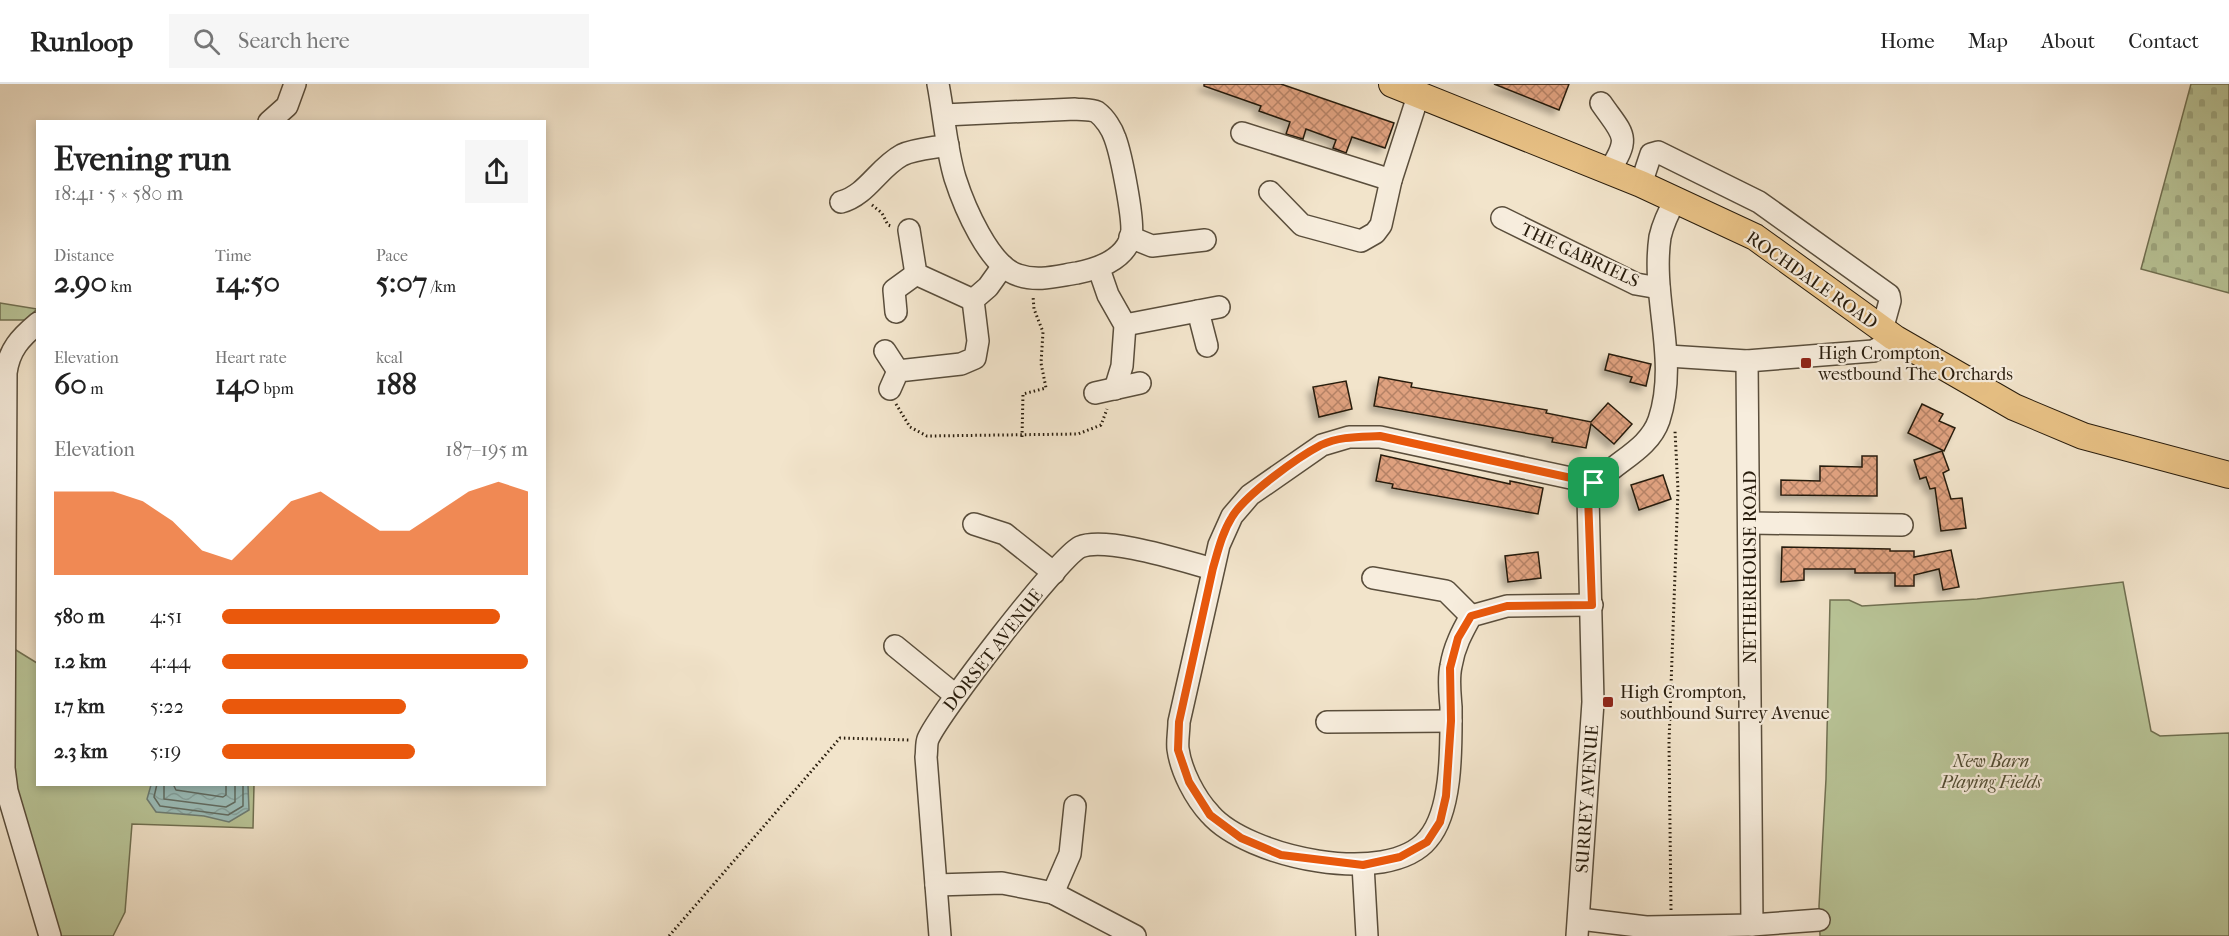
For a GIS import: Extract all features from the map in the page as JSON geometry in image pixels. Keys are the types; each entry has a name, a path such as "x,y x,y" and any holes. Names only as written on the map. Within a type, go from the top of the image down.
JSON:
{"main road":[{"name":"ROCHDALE ROAD","path":"1392,84 1641,184 1755,237 1889,334 2014,407 2083,436 2229,476"}],"street":[{"path":"271,120 287,106 295,84"},
{"path":"938,84 955,178 972,219 988,248 1003,266 1016,275 1038,280 1099,269 1117,257 1131,237 1131,217 1115,138 1108,124 1096,112 1075,109 944,115"},
{"path":"1270,192 1302,225 1361,241 1375,233 1381,225 1391,180 1419,93"},
{"path":"1601,103 1622,133 1623,151 1610,171"},
{"path":"1242,133 1391,180"},
{"path":"850,198 886,166 904,154 948,145"},
{"path":"1641,184 1652,154 1658,152 1760,202 1888,295 1890,301 1889,334 1873,351 1747,361 1668,356"},
{"path":"1592,605 1507,606 1471,616 1458,638 1450,668 1451,721 1446,796 1440,822 1427,842 1400,857 1363,865 1281,855 1241,838 1210,815 1189,782 1178,750 1179,722 1213,568 1219,545 1232,516 1250,495 1322,445 1349,437 1380,436 1594,483 1638,451 1658,422 1665,390 1668,356 1659,288 1660,238 1666,217 1676,199"},
{"name":"THE GABRIELS","path":"1502,218 1636,284 1659,288"},
{"path":"909,230 916,274"},
{"path":"1131,237 1152,246 1205,240"},
{"path":"973,300 988,287 1003,266"},
{"path":"1099,269 1108,295 1125,325 1122,366 1105,391"},
{"path":"916,274 973,300"},
{"path":"897,312 894,291 916,274"},
{"path":"885,351 894,380 961,364 975,358 978,341 973,300"},
{"path":"1125,325 1219,307"},
{"path":"1198,311 1207,346"},
{"path":"36,325 21,337 8,356 6,373 4,768 7,790 50,936"},
{"name":"NETHERHOUSE ROAD","path":"1741,928 1750,523 1747,361"},
{"path":"1105,391 1140,383"},
{"name":"SURREY AVENUE","path":"1578,927 1593,702 1588,496 1594,483"},
{"path":"1750,523 1902,525"},
{"path":"974,524 1005,534 1054,573"},
{"name":"DORSET AVENUE","path":"940,936 926,757 928,740 955,695 1054,573 1079,547 1104,543 1213,568"},
{"path":"1373,578 1446,591 1471,616"},
{"path":"895,646 955,695"},
{"path":"1327,722 1451,721"},
{"path":"1053,894 1070,854 1075,807"},
{"path":"1363,865 1367,936"},
{"path":"936,885 1002,883 1053,894 1134,936"},
{"path":"1578,927 1741,928 1819,920"}],"path":[{"path":"850,198 882,213 888,225 909,230"},
{"path":"1022,436 1023,394 1046,388 1041,363 1043,332 1034,309 1030,278"},
{"path":"894,380 898,411 910,427 927,436 1078,434 1101,425 1105,391"},
{"path":"1672,927 1669,742 1678,490 1675,428"},
{"path":"669,936 840,738 928,740"}],"green space":[{"path":"2191,84 2229,84 2229,293 2141,269"},
{"path":"0,303 36,309 26,320 0,320"},
{"name":"New Barn Playing Fields","path":"2123,582 2151,731 2160,736 2229,733 2229,936 1820,936 1819,906 1826,779 1830,600 1849,600 1862,606 1977,599"},
{"path":"11,647 36,662 36,786 254,786 253,828 132,824 125,912 113,936 55,936 11,770"}],"water":[{"path":"151,786 248,786 249,810 229,822 204,816 156,812 147,799"}],"building":[{"path":"1204,84 1281,84 1394,123 1385,148 1352,137 1346,153 1333,148 1336,140 1306,129 1303,139 1286,134 1290,122 1259,111 1261,106 1204,86"},
{"path":"1494,84 1569,84 1559,110"},
{"path":"1609,354 1651,364 1646,386 1630,382 1632,377 1605,370"},
{"path":"1379,377 1412,383 1411,387 1547,410 1546,413 1591,422 1608,403 1632,424 1614,444 1591,424 1586,448 1552,442 1553,438 1374,406"},
{"path":"1346,381 1352,409 1319,417 1313,387"},
{"path":"1922,404 1943,414 1939,421 1955,428 1944,451 1908,433"},
{"path":"1942,451 1949,470 1943,473 1951,499 1962,498 1966,528 1941,531 1935,488 1930,489 1926,477 1920,479 1914,460"},
{"path":"1381,455 1510,484 1510,481 1543,488 1538,514 1392,488 1393,484 1376,481"},
{"path":"1862,456 1877,456 1877,496 1781,495 1781,480 1820,481 1820,466 1862,467"},
{"path":"1663,475 1671,499 1639,510 1631,485"},
{"path":"1782,547 1890,549 1890,551 1914,551 1914,557 1951,550 1959,587 1943,590 1939,569 1914,575 1914,586 1895,586 1895,573 1855,573 1855,569 1804,569 1804,580 1781,582"},
{"path":"1538,552 1541,578 1508,582 1505,556"}],"place":[{"name":"High Crompton, westbound The Orchards","path":"1806,363"},
{"name":"High Crompton, southbound Surrey Avenue","path":"1608,702"}],"route":[{"path":"1380,436 1594,483 1588,496 1592,605 1507,606 1471,616 1458,638 1450,668 1451,721 1446,796 1440,822 1427,842 1400,857 1363,865 1320,862 1281,855 1241,838 1210,815 1189,782 1178,750 1179,722 1219,545 1232,516 1250,495 1322,445 1349,437 1380,436"}]}
